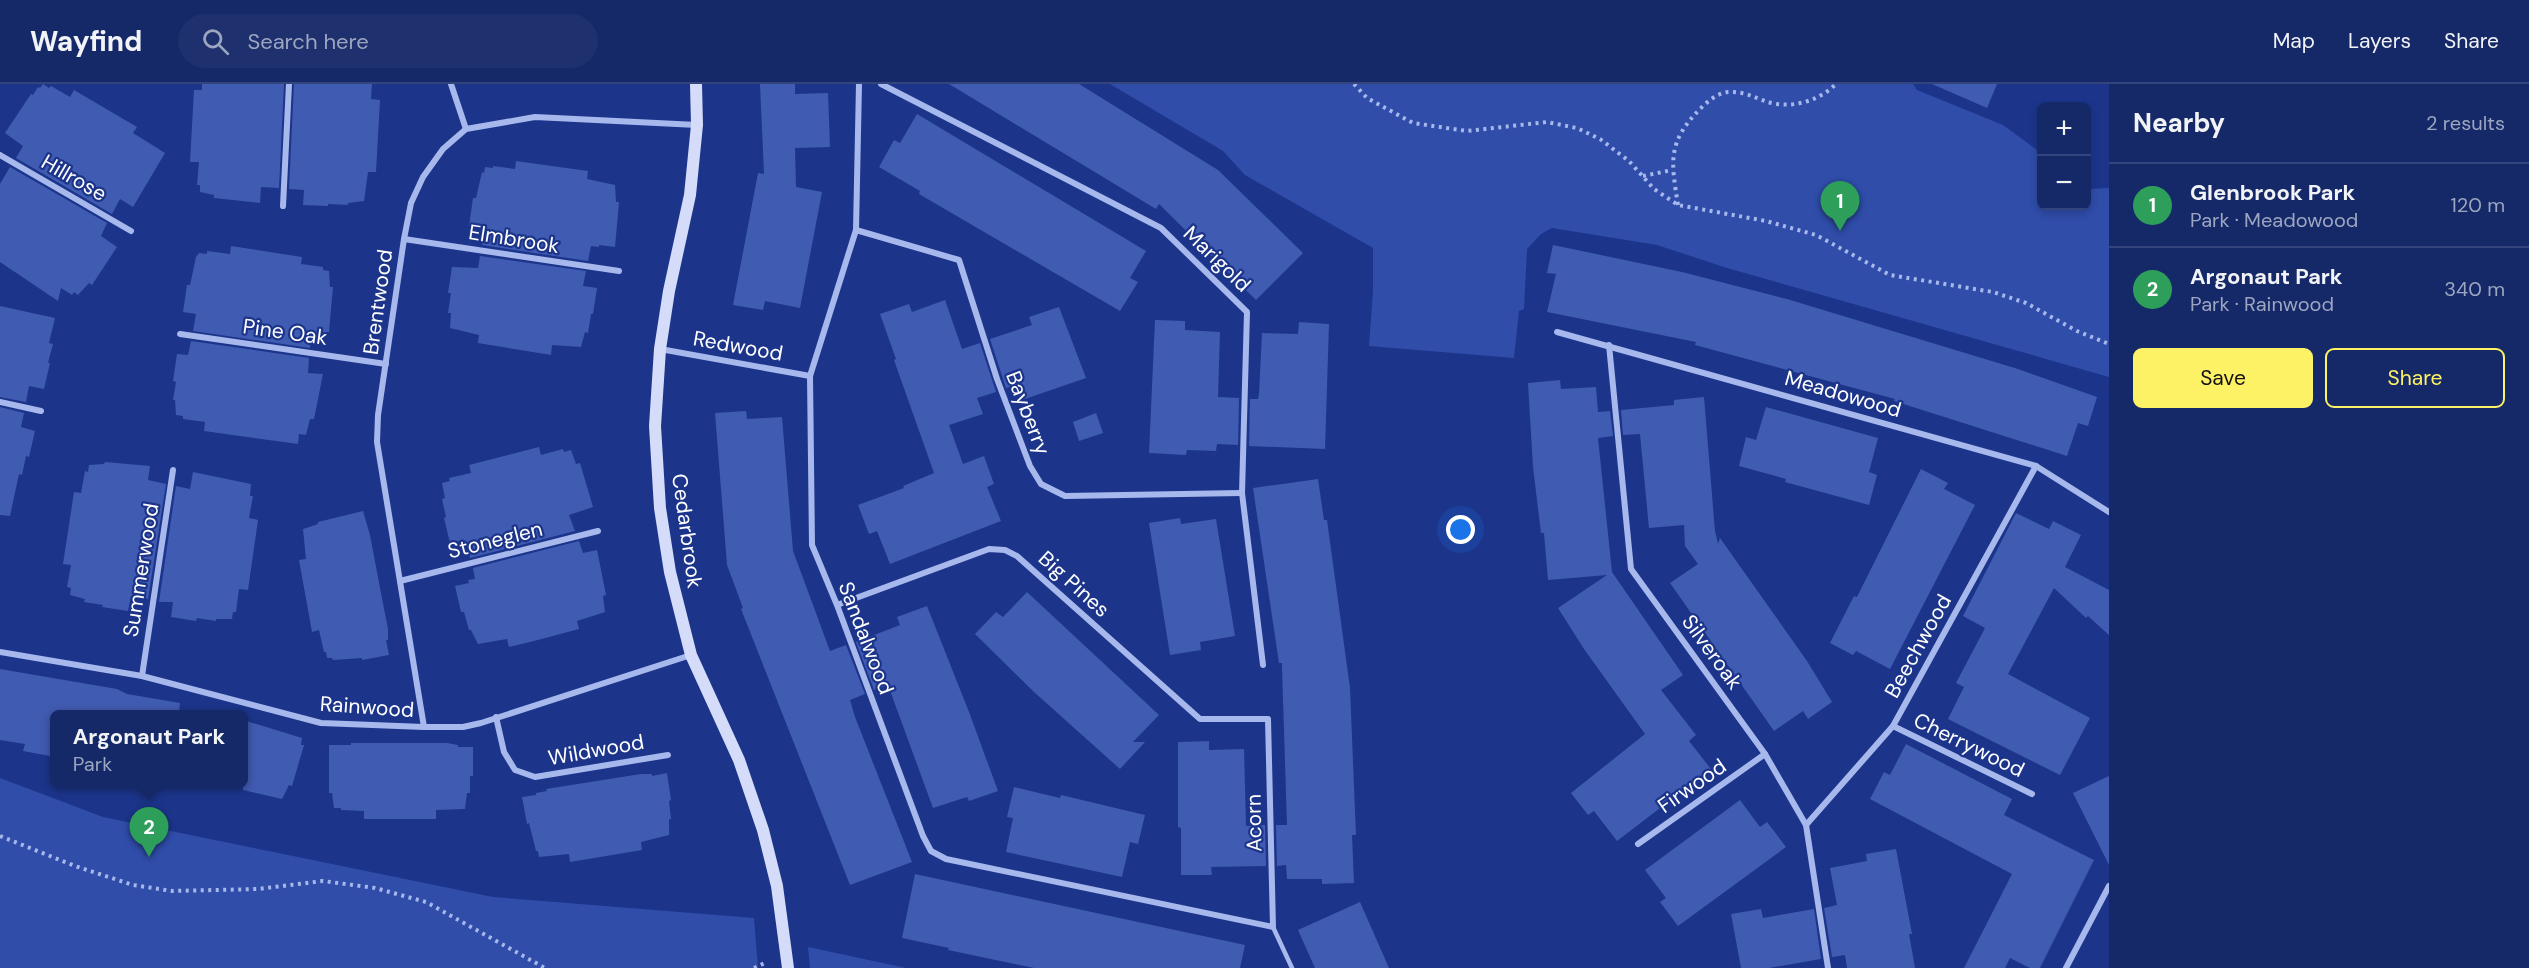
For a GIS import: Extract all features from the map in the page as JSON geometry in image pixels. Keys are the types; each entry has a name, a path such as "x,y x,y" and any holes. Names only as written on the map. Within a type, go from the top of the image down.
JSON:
{"street":[{"path":"283,206 289,84"},
{"path":"451,84 466,129 535,117 697,125"},
{"name":"Cedarbrook","path":"696,84 697,125 690,195 669,291 660,349 655,426 660,508 670,572 691,655 739,760 763,830 777,886 788,968"},
{"name":"Sandalwood","path":"859,84 856,230 810,376 812,545 837,604 923,836 931,851 946,859 1274,927"},
{"name":"Marigold","path":"881,84 1161,228 1247,312 1242,493 1263,665"},
{"name":"Brentwood","path":"424,727 377,442 386,364 411,203 423,177 443,149 466,129"},
{"name":"Hillrose","path":"0,155 131,231"},
{"name":"Bayberry","path":"856,230 960,260 997,379 1030,466 1041,484 1065,496 1242,493"},
{"name":"Elmbrook","path":"404,239 619,271"},
{"name":"Meadowood","path":"1557,332 2036,466 2109,512"},
{"name":"Pine Oak","path":"180,334 386,364"},
{"name":"Silveroak","path":"1609,345 1631,569 1765,754 1806,825 1828,968"},
{"name":"Redwood","path":"660,349 810,376"},
{"path":"0,402 41,411"},
{"name":"Beechwood","path":"1806,825 1893,726 2036,466"},
{"name":"Summerwood","path":"142,676 173,470"},
{"name":"Stoneglen","path":"400,581 598,531"},
{"name":"Big Pines","path":"837,604 989,549 1005,550 1017,556 1200,719 1268,718"},
{"name":"Rainwood","path":"0,652 142,676 321,723 424,727 481,723 691,655"},
{"name":"Wildwood","path":"496,717 504,752 516,770 535,777 668,755"},
{"name":"Acorn","path":"1268,718 1274,927"},
{"name":"Cherrywood","path":"1893,726 2032,794"},
{"name":"Firwood","path":"1638,844 1765,754"},
{"path":"2067,968 2109,886"}],"lane":[{"path":"1274,927 1292,968"}],"path":[{"path":"1354,84 1367,98 1413,123 1467,131 1547,122 1576,128 1600,139 1629,161 1654,189 1678,205 1766,222 1816,235 1890,275 1993,292 2026,303 2077,331 2109,344"},
{"path":"1678,205 1671,170 1674,146 1688,121 1708,101 1726,92 1750,94 1775,104 1799,104 1827,92 1836,84"},
{"path":"1643,176 1671,170"},
{"path":"0,836 75,866 133,885 172,891 258,889 323,881 375,888 426,902 544,968"}],"shaded area":[{"path":"1110,84 1913,84 1917,90 2003,125 2037,150 2037,210 2091,210 2091,189 2109,188 2109,377 1727,268 1657,245 1552,228 1541,234 1527,249 1524,309 1519,311 1514,358 1369,346 1373,248 1245,175 1223,151"},
{"path":"0,778 103,817 493,897 754,918 758,968 0,968"},
{"path":"808,947 906,968 810,968"}],"building":[{"path":"43,84 70,97 74,90 137,127 133,133 165,153 133,207 120,199 112,214 16,158 23,146 5,133 31,94 33,95"},
{"path":"202,84 284,84 279,188 261,187 260,203 214,198 214,195 200,192 200,185 197,185 199,162 190,162 194,90 202,90"},
{"path":"294,84 372,84 371,99 380,100 376,172 368,172 364,201 348,203 348,205 303,205 304,190 289,189"},
{"path":"760,84 795,84 795,94 828,93 830,147 795,148 796,187 822,192 800,308 765,301 763,310 733,305 758,173 764,174"},
{"path":"949,84 1079,84 1218,170 1303,253 1256,300 1159,204 1156,209"},
{"path":"1932,84 1997,84 1987,108"},
{"path":"917,114 1146,251 1130,278 1138,282 1120,311 919,194 920,191 879,167 894,140 900,143"},
{"path":"516,161 588,171 587,179 615,185 616,202 619,202 615,247 591,246 588,261 482,245 486,228 469,226 473,198 476,198 482,172 484,173 485,167 493,168 493,166 515,169"},
{"path":"10,167 107,223 101,236 117,247 92,285 89,283 78,295 74,292 72,295 61,288 58,301 0,262 0,184"},
{"path":"1553,245 1682,272 1787,299 2018,369 2097,397 2088,426 2078,423 2067,456 1894,401 1895,399 1695,345 1696,342 1547,312 1556,274 1547,273"},
{"path":"231,246 302,257 301,264 323,267 323,270 329,271 330,287 333,287 329,332 311,332 310,348 193,331 196,314 183,312 187,285 190,285 196,257 199,253 207,254 207,251 230,254"},
{"path":"480,256 586,271 583,286 597,288 588,333 585,332 581,347 552,345 551,355 478,343 479,335 450,328 451,313 448,313 451,293 448,293 452,267 478,268"},
{"path":"945,300 962,349 980,343 996,392 977,398 983,414 949,425 963,464 984,456 994,484 987,487 1001,521 890,564 877,531 869,534 858,505 904,488 903,486 934,473 880,314 909,304 912,312"},
{"path":"0,306 55,318 49,343 53,344 44,389 29,386 26,402 0,397"},
{"path":"1059,307 1086,378 1022,400 1016,385 1006,388 990,339 1032,325 1029,317"},
{"path":"1155,320 1185,321 1185,330 1220,332 1218,397 1239,398 1238,445 1217,444 1216,451 1187,450 1186,455 1149,453"},
{"path":"1299,322 1329,324 1325,449 1249,446 1250,399 1258,399 1259,394 1262,333 1298,334"},
{"path":"191,341 309,358 308,373 323,374 314,419 310,419 306,435 299,434 298,444 204,431 205,422 183,419 183,416 176,415 175,400 173,400 176,382 173,381 177,354 188,355"},
{"path":"1560,380 1561,389 1596,387 1598,412 1610,411 1613,436 1598,438 1612,572 1683,675 1661,690 1696,735 1689,741 1711,769 1617,841 1594,811 1588,815 1571,793 1645,734 1584,649 1558,608 1607,575 1548,580 1544,533 1541,533 1533,467 1528,383"},
{"path":"1704,397 1718,544 1720,538 1807,661 1832,702 1808,719 1803,711 1774,731 1670,583 1698,564 1685,546 1684,525 1649,528 1640,434 1623,435 1621,410 1674,405 1674,400"},
{"path":"0,407 24,413 21,427 35,431 29,457 26,456 22,475 19,474 10,516 0,515"},
{"path":"1766,407 1878,438 1869,472 1877,475 1869,505 1785,482 1786,479 1739,466 1746,437 1756,440"},
{"path":"746,411 747,419 782,417 793,551 830,651 846,645 865,694 850,700 912,862 850,885 741,609 743,608 727,565 715,413"},
{"path":"1096,413 1103,433 1079,441 1073,422"},
{"path":"539,447 541,455 563,449 564,452 571,450 576,464 580,463 593,507 569,515 575,531 470,558 465,540 450,543 444,518 446,517 442,499 445,498 442,483 450,481 449,478 471,473 469,465"},
{"path":"105,462 150,466 148,480 166,484 148,599 131,596 128,611 102,607 103,605 84,602 85,599 70,595 71,588 67,587 71,565 63,564 74,492 81,493 85,471 88,472 89,465"},
{"path":"1921,469 1948,483 1944,489 1975,505 1890,669 1856,651 1853,655 1830,643 1854,596 1857,597"},
{"path":"193,472 251,484 250,496 253,496 249,518 258,520 248,590 239,589 236,612 233,612 232,619 216,619 216,621 197,618 196,621 171,617 173,602 159,602 176,486 190,489"},
{"path":"1318,479 1324,520 1327,520 1350,688 1356,835 1352,835 1354,883 1322,884 1322,879 1287,879 1286,865 1277,866 1276,825 1287,825 1282,663 1279,663 1253,488"},
{"path":"363,511 370,535 388,629 388,640 386,640 389,655 362,660 362,658 333,660 327,658 324,652 319,630 312,632 299,560 306,559 303,529 318,524 318,522"},
{"path":"2016,513 2049,529 2053,521 2081,535 2065,567 2109,590 2109,635 2088,616 2086,618 2054,588 2008,674 2090,718 2060,775 1948,719 1964,687 1956,683 1985,628 1963,616"},
{"path":"1180,518 1181,524 1216,519 1235,636 1200,642 1201,650 1170,655 1149,523"},
{"path":"579,541 583,553 597,550 606,595 603,596 605,612 577,621 579,629 534,641 509,647 507,639 478,644 469,630 464,612 461,612 455,586 475,579 473,568"},
{"path":"1027,592 1159,715 1133,742 1145,742 1120,769 1034,692 975,634 996,612 1003,617"},
{"path":"927,606 998,791 969,801 967,797 933,808 888,685 874,690 856,642 900,625 897,617"},
{"path":"0,669 117,689 127,694 180,703 179,710 50,710 50,756 23,751 25,744 0,740"},
{"path":"248,722 302,738 301,745 304,745 292,786 289,785 282,799 243,790 243,788 248,788"},
{"path":"1209,741 1209,750 1244,749 1246,826 1265,825 1266,866 1211,867 1212,875 1181,875 1181,828 1178,827 1178,742"},
{"path":"351,743 447,743 458,745 458,747 473,747 473,776 470,776 470,793 467,793 465,809 436,810 436,819 364,819 364,811 334,808 332,793 329,793 329,745 351,745"},
{"path":"1906,744 2012,799 2004,815 2094,860 2040,968 2030,968 2010,958 2005,968 1964,968 2012,874 1870,799 1884,772 1890,775"},
{"path":"667,773 671,800 669,801 671,819 669,819 669,835 641,842 642,850 570,862 569,854 539,857 529,823 527,824 522,797 536,795 536,793 547,791 546,789 641,774 652,774 652,776"},
{"path":"2109,776 2109,865 2073,793"},
{"path":"1014,787 1060,798 1061,795 1145,815 1138,844 1130,842 1122,877 1006,852 1013,818 1007,817"},
{"path":"1740,800 1760,827 1767,822 1786,847 1678,926 1660,902 1666,898 1645,870"},
{"path":"1896,849 1912,934 1909,934 1915,968 1847,968 1845,955 1832,957 1824,908 1837,905 1830,868 1867,861 1866,854"},
{"path":"915,874 1245,945 1240,968 1034,968 902,938"},
{"path":"1360,902 1389,968 1315,968 1298,930"},
{"path":"1761,909 1763,918 1814,909 1821,959 1769,968 1741,968 1731,914"}],"place":[{"name":"Glenbrook Park","path":"1840,231"},
{"name":"Argonaut Park","path":"149,857"}]}
